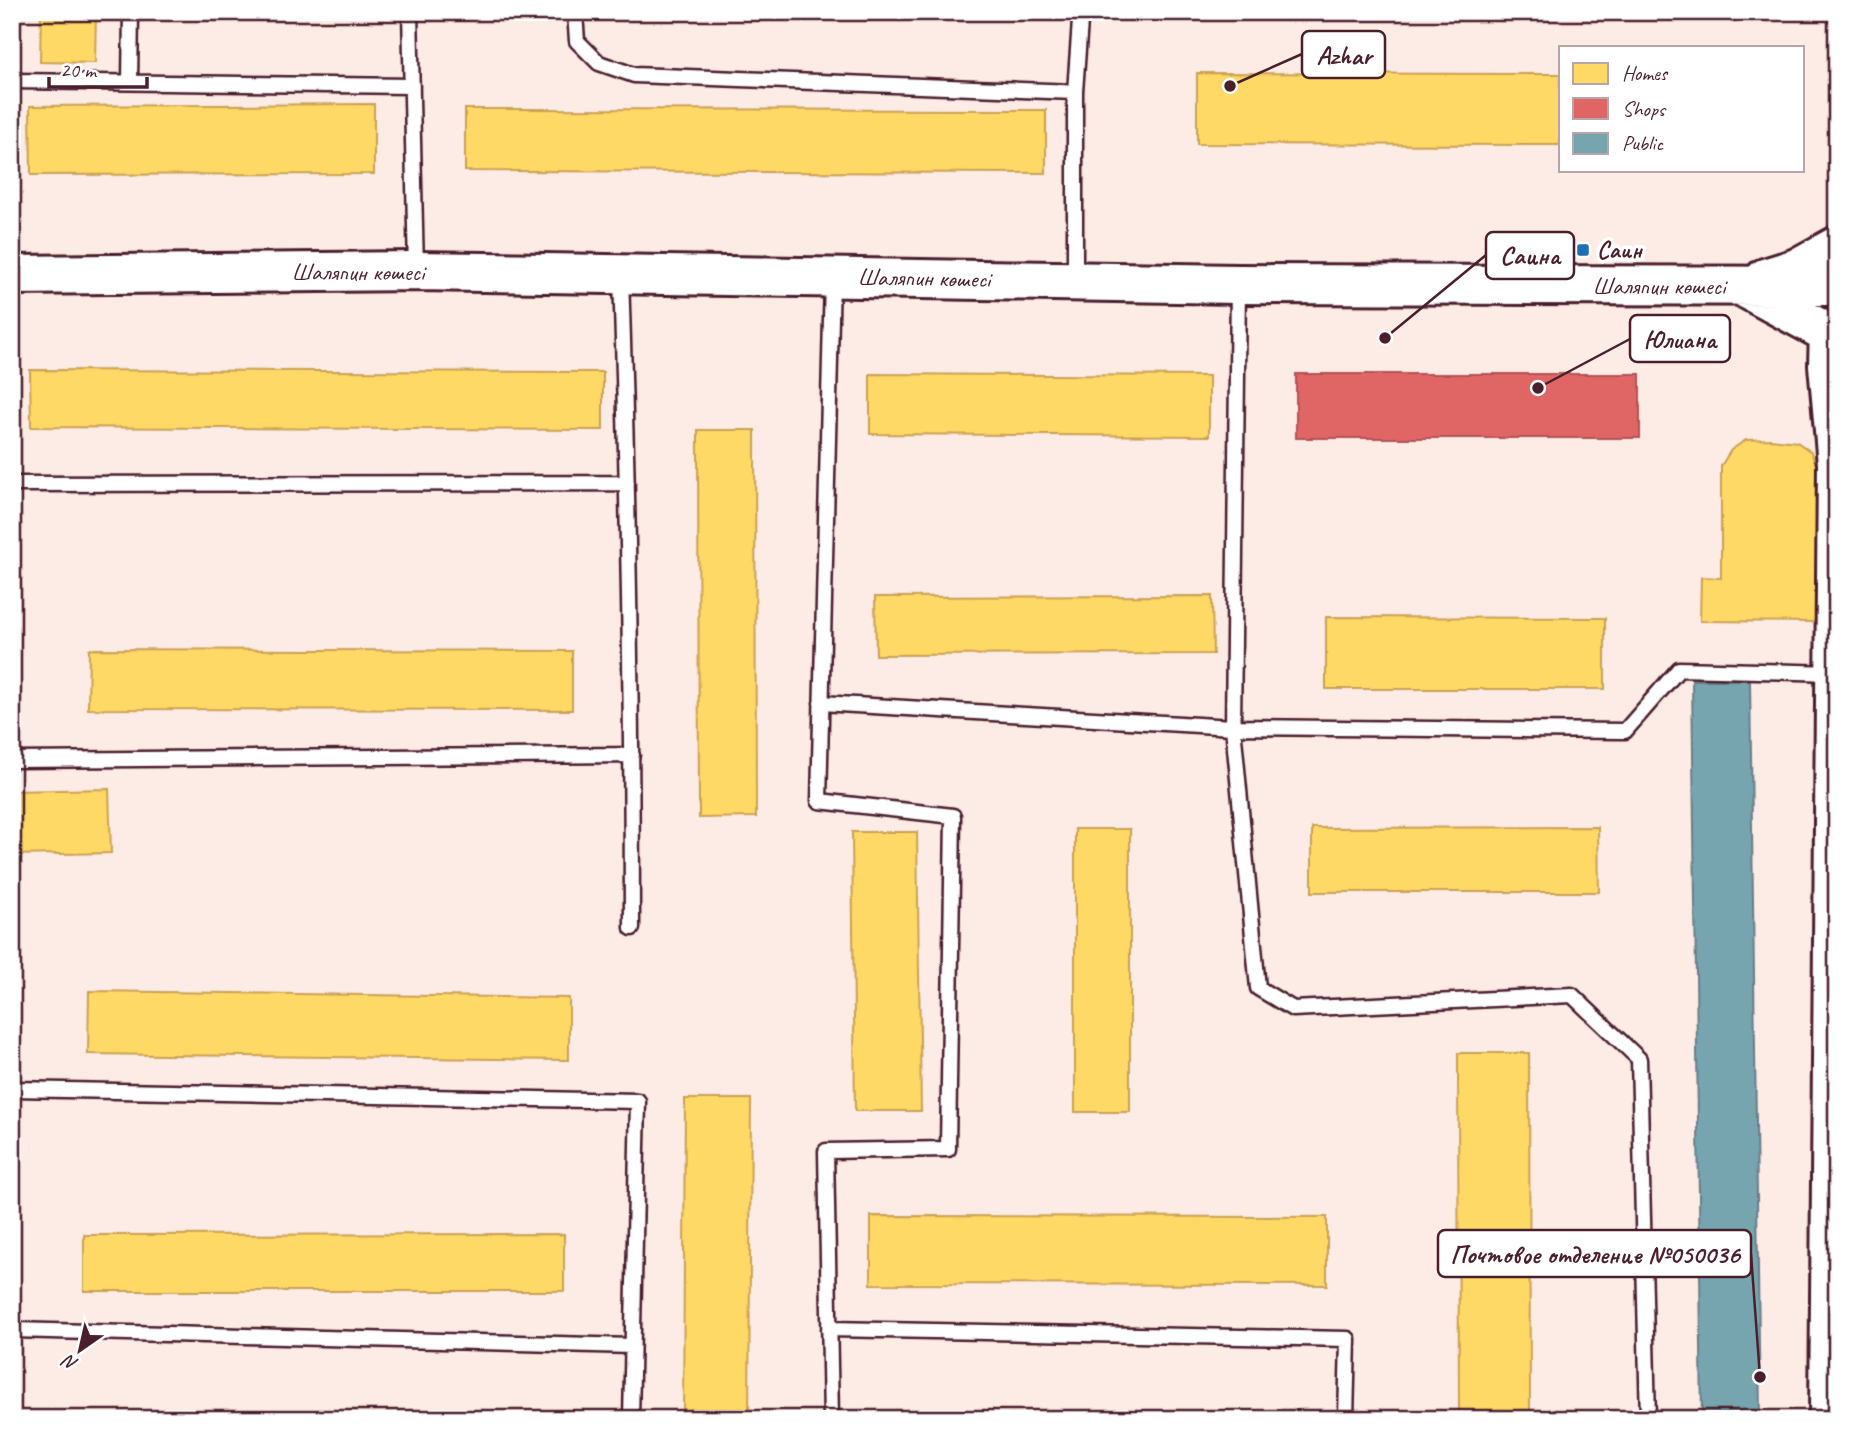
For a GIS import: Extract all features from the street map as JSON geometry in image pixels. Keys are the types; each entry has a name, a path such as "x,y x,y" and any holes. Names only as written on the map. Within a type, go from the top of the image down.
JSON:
{"main road":[{"path":"1741,286 1797,268 1837,246"},
{"name":"Шаляпин көшесі","path":"12,275 416,271 1238,284 1837,286"},
{"path":"1741,286 1830,334"}],"street":[{"path":"1823,1419 1827,788 1833,673 1831,464 1822,365 1830,334"}],"lane":[{"path":"130,81 131,12"},
{"path":"410,12 416,271"},
{"path":"575,12 577,41 599,63 634,75 1075,92"},
{"path":"1075,281 1075,92 1080,21 1084,12"},
{"path":"12,80 412,86"},
{"path":"621,274 632,755 632,928"},
{"path":"831,1419 826,1151 948,1149 953,816 819,801 832,277"},
{"path":"1238,284 1233,727 1258,988 1293,1009 1572,995 1639,1059 1648,1419"},
{"path":"12,484 627,483"},
{"path":"821,703 1233,727 1625,731 1679,669 1833,673"},
{"path":"12,760 632,755"},
{"path":"12,1089 638,1101 631,1419"},
{"path":"829,1328 1348,1339 1346,1419"},
{"path":"12,1330 632,1346"}],"building: Homes":[{"path":"41,12 96,12 95,63 40,62"},
{"path":"473,12 531,12 531,14 473,16"},
{"path":"1197,73 1559,74 1559,145 1197,144"},
{"path":"374,104 374,174 31,175 30,106"},
{"path":"465,109 1046,110 1046,173 465,171"},
{"path":"30,370 603,372 603,430 31,427"},
{"path":"870,374 1209,376 1209,436 870,434"},
{"path":"698,430 755,430 756,817 699,818"},
{"path":"1746,440 1797,442 1811,452 1817,467 1815,622 1700,621 1701,577 1721,578 1721,466 1731,450"},
{"path":"1212,596 1213,654 876,655 875,597"},
{"path":"1326,617 1605,618 1605,689 1326,689"},
{"path":"89,649 572,651 572,710 88,709"},
{"path":"109,789 111,853 12,855 12,791"},
{"path":"1598,827 1599,892 1312,892 1312,828"},
{"path":"1075,829 1130,829 1130,1112 1075,1112"},
{"path":"852,832 917,832 921,1111 855,1111"},
{"path":"89,991 569,998 569,1060 88,1054"},
{"path":"1458,1053 1529,1053 1530,1419 1459,1419"},
{"path":"685,1099 751,1099 749,1419 683,1419"},
{"path":"871,1216 1327,1217 1327,1285 871,1284"},
{"path":"564,1234 564,1291 84,1291 84,1235"},
{"path":"870,1414 1316,1419 870,1419"}],"building: Shops":[{"path":"1296,374 1640,374 1640,438 1296,438"}],"building: Public":[{"path":"1692,680 1750,680 1760,1419 1702,1419"}],"place":[{"name":"Azhar","path":"1230,86"},
{"name":"Саин","path":"1583,250"},
{"name":"Саина","path":"1385,338"},
{"name":"Юлиана","path":"1538,388"},
{"name":"Почтовое отделение №050036","path":"1760,1377"}]}
